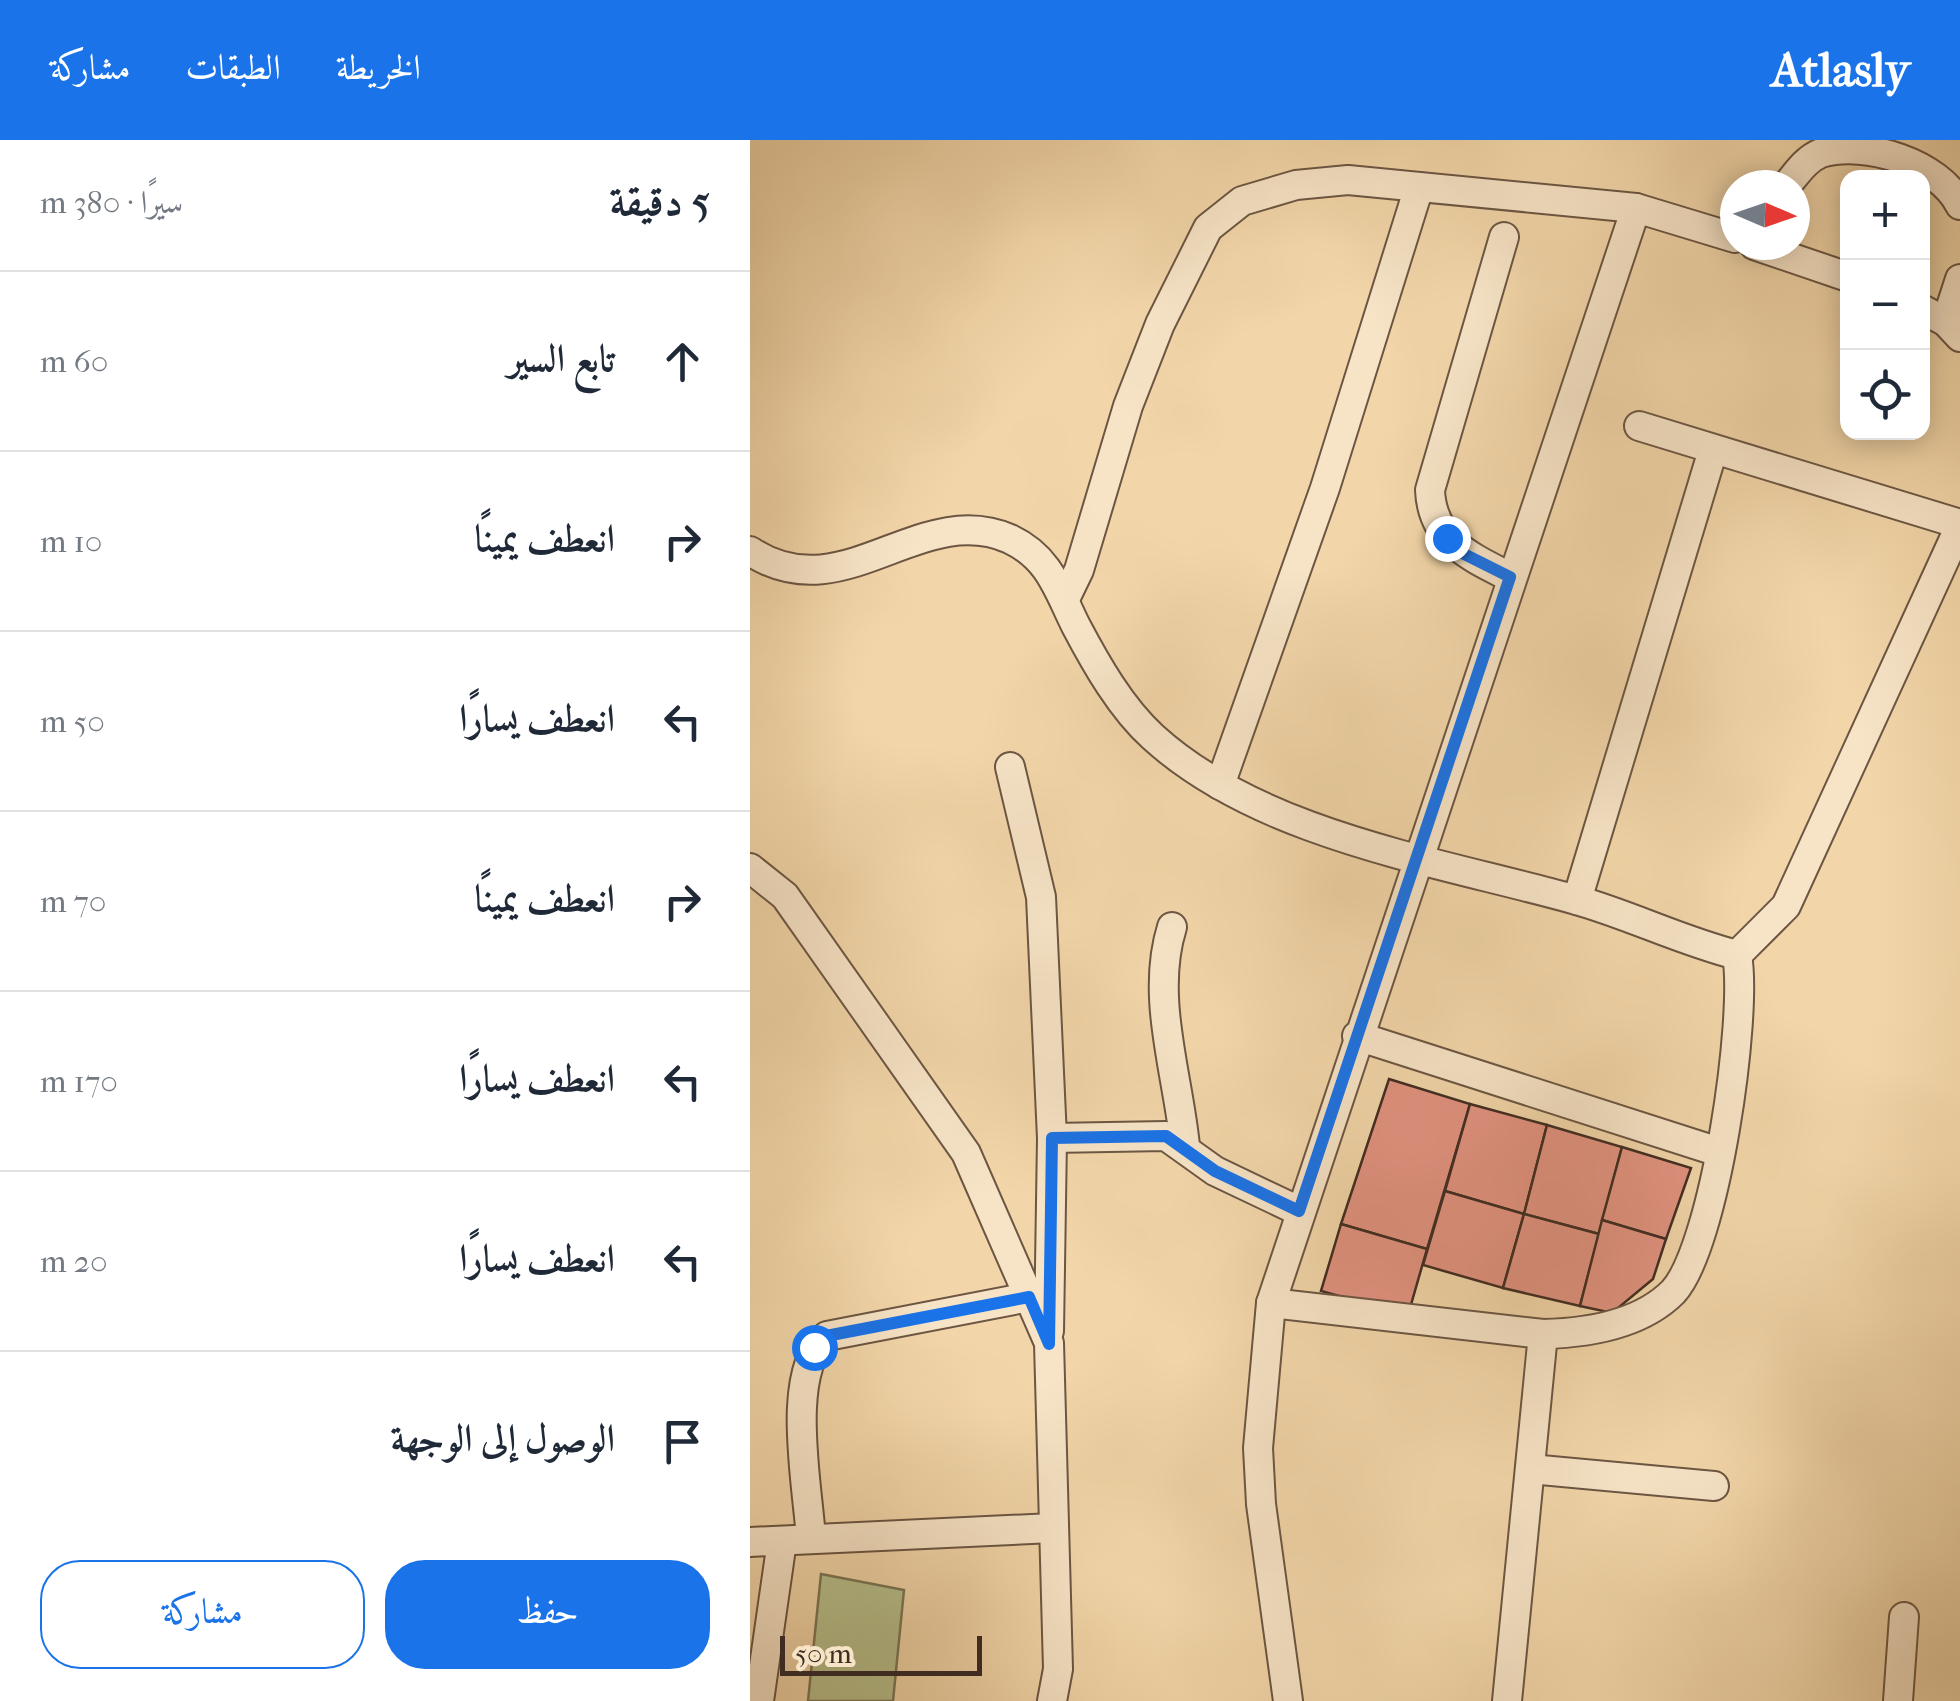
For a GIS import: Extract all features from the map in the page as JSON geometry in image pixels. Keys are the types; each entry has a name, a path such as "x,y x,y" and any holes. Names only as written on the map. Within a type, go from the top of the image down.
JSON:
{"street":[{"path":"1801,170 1818,154 1859,148 1928,168 1948,185 1960,206"},
{"path":"1065,599 1087,546 1128,406 1160,324 1208,228 1242,201 1296,185 1348,180 1636,208 1720,233"},
{"path":"1220,785 1325,488 1419,187"},
{"path":"1288,1701 1260,1504 1259,1414 1271,1304 1357,1036 1636,208"},
{"path":"1504,237 1430,490 1431,509 1460,552 1510,577"},
{"path":"1798,260 1840,274"},
{"path":"1943,323 1960,279"},
{"path":"1638,426 1960,525 1786,906 1737,955"},
{"path":"1577,900 1713,450"},
{"path":"750,551 785,568 849,567 924,536 951,530 980,530 1011,540 1040,559 1058,581 1107,680 1152,737 1220,785 1276,813 1417,858 1577,900 1737,955"},
{"path":"1010,766 1041,897 1052,1138 1049,1344 1058,1669 1052,1701"},
{"path":"750,868 785,896 966,1153 1049,1344"},
{"path":"1172,927 1162,958 1162,994 1185,1146"},
{"path":"1271,1304 1544,1334 1584,1333 1632,1318 1673,1292 1694,1252 1719,1152 1738,1040 1742,981 1737,955"},
{"path":"1357,1036 1719,1152"},
{"path":"1052,1138 1166,1136 1215,1171 1299,1211"},
{"path":"812,1540 802,1414 804,1372 814,1347 826,1336 1029,1297"},
{"path":"1507,1701 1544,1334"},
{"path":"1530,1469 1714,1486"},
{"path":"750,1542 1053,1528"},
{"path":"760,1701 782,1541"},
{"path":"1898,1701 1904,1617"}],"green space":[{"path":"821,1574 904,1590 893,1701 808,1701"}],"building":[{"path":"1389,1079 1470,1104 1427,1249 1341,1224"},
{"path":"1470,1104 1547,1125 1524,1214 1445,1191"},
{"path":"1547,1125 1622,1147 1599,1234 1524,1214"},
{"path":"1622,1147 1691,1168 1666,1239 1602,1220"},
{"path":"1445,1191 1524,1214 1503,1288 1423,1265"},
{"path":"1524,1214 1599,1234 1580,1306 1503,1288"},
{"path":"1602,1220 1666,1239 1653,1279 1612,1313 1580,1306"},
{"path":"1341,1224 1427,1249 1408,1315 1321,1291"}],"route":[{"path":"814,1347 826,1336 1029,1297 1049,1344 1052,1138 1166,1136 1215,1171 1299,1211 1510,577 1460,552 1447,538"}]}
